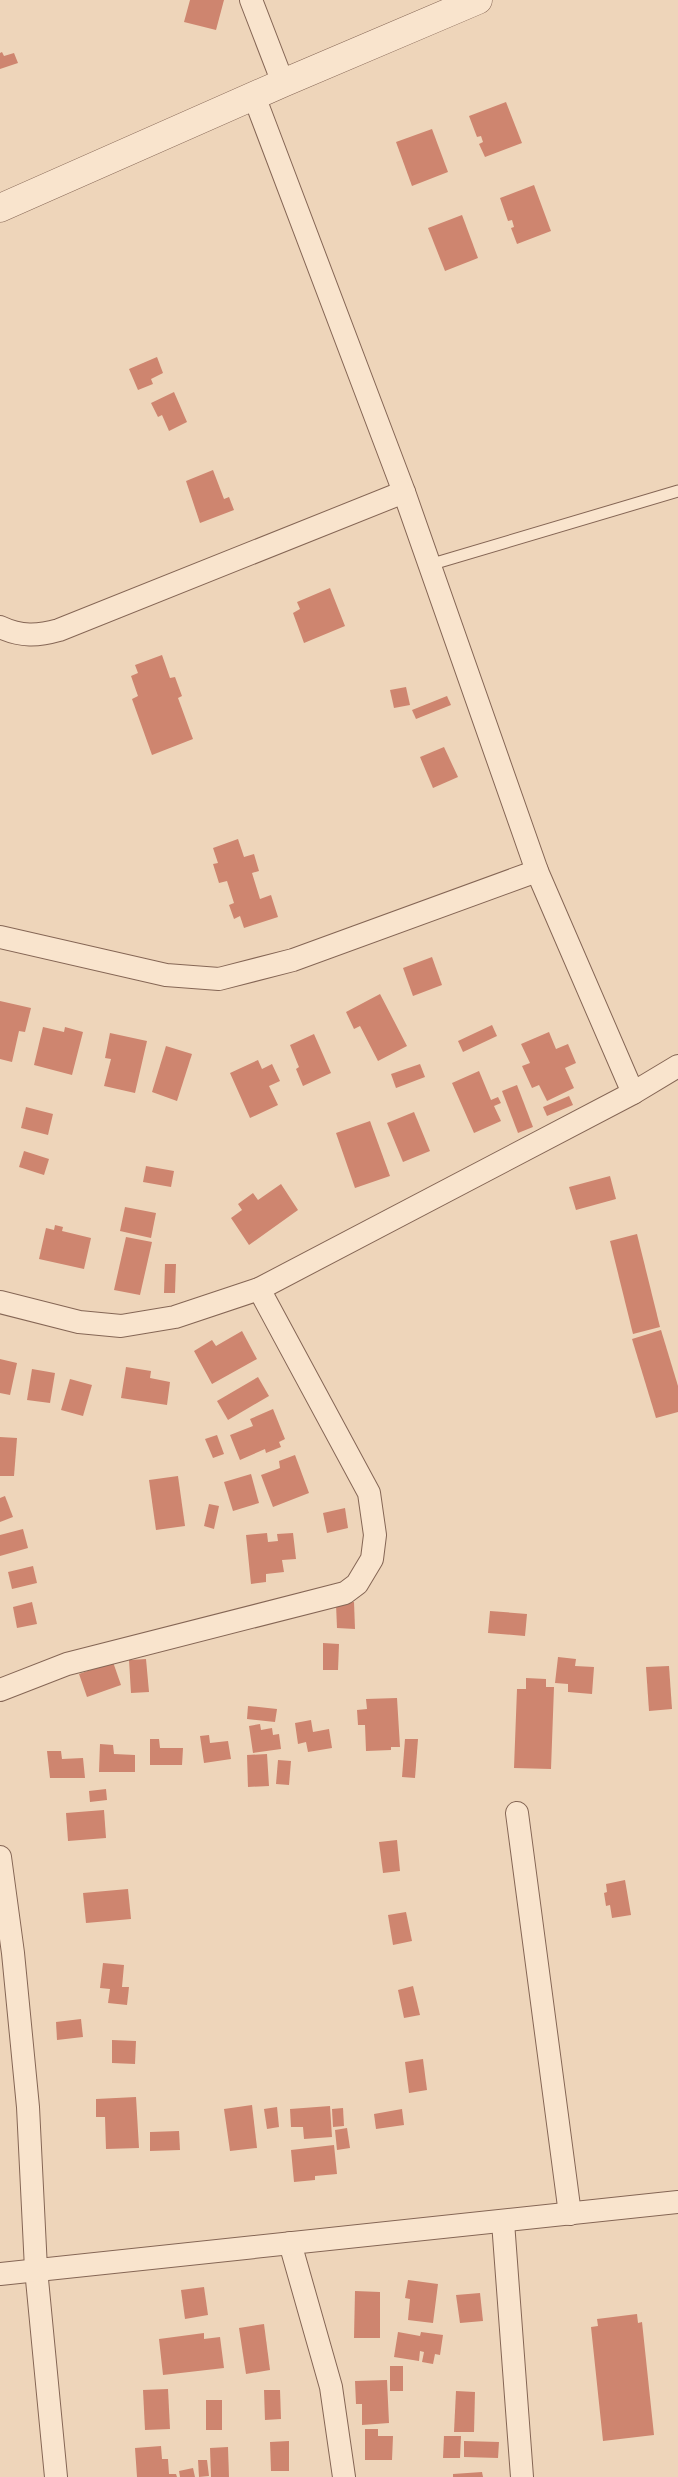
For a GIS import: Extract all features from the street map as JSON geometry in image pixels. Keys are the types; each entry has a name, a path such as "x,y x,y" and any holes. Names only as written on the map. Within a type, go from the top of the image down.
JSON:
{"street":[{"path":"251,0 283,83"},
{"path":"0,208 283,83 478,0"},
{"path":"254,96 404,492 537,871 633,1093"},
{"path":"0,627 11,632 37,636 59,630 404,492"},
{"path":"0,937 166,975 219,978 293,960 537,871"},
{"path":"0,1302 79,1322 121,1326 175,1317 259,1289 633,1093 678,1066"},
{"path":"0,1690 67,1664 345,1593 357,1584 372,1559 375,1535 369,1493 259,1289"},
{"path":"517,1813 570,2214"},
{"path":"0,1857 13,1953 28,2107 36,2270 56,2477"},
{"path":"0,2274 678,2202"},
{"path":"503,2222 522,2477"},
{"path":"290,2243 331,2387 344,2477"}],"lane":[{"path":"429,564 678,491"}],"building":[{"path":"190,0 224,0 216,30 184,22"},
{"path":"2,52 4,56 14,53 18,63 0,69 0,53"},
{"path":"506,102 522,143 485,157 479,144 483,142 481,136 477,137 469,116"},
{"path":"432,129 448,172 412,186 396,142"},
{"path":"534,185 551,231 517,244 511,228 514,227 512,220 508,221 500,198"},
{"path":"462,215 478,258 445,271 428,228"},
{"path":"157,357 163,373 151,379 153,384 138,390 129,369"},
{"path":"174,392 187,422 169,431 162,415 158,417 151,403"},
{"path":"213,470 224,499 229,497 234,510 200,523 186,481"},
{"path":"330,588 345,626 304,643 293,613 300,609 297,602"},
{"path":"162,655 170,678 175,677 182,696 178,698 193,739 152,755 132,699 138,696 131,676 138,673 135,665"},
{"path":"406,687 410,705 394,708 390,690"},
{"path":"447,696 451,705 416,719 412,710"},
{"path":"444,747 458,777 433,788 420,757"},
{"path":"238,839 244,857 254,854 259,871 252,873 260,899 271,895 278,917 244,928 240,916 234,919 229,905 234,903 227,881 219,883 213,864 218,863 213,848"},
{"path":"432,957 442,985 413,996 403,968"},
{"path":"380,994 407,1046 378,1061 360,1026 354,1029 346,1012"},
{"path":"0,1001 31,1008 25,1032 19,1031 12,1062 0,1059"},
{"path":"492,1025 497,1036 463,1052 458,1041"},
{"path":"43,1027 64,1032 65,1027 83,1032 72,1075 34,1065"},
{"path":"549,1032 556,1049 568,1044 576,1063 565,1068 574,1088 547,1101 539,1085 532,1088 522,1066 530,1063 521,1044"},
{"path":"110,1033 147,1041 135,1093 104,1086 111,1059 105,1058"},
{"path":"314,1034 331,1073 303,1086 296,1069 299,1067 290,1045"},
{"path":"166,1046 192,1054 177,1101 152,1092"},
{"path":"258,1060 262,1069 272,1064 280,1081 269,1086 278,1105 250,1118 230,1073"},
{"path":"420,1064 425,1077 396,1088 391,1074"},
{"path":"479,1071 491,1100 498,1097 501,1103 494,1106 501,1121 474,1133 452,1083"},
{"path":"517,1085 533,1127 518,1133 502,1091"},
{"path":"569,1096 573,1105 547,1116 543,1107"},
{"path":"26,1107 53,1114 48,1135 21,1128"},
{"path":"414,1112 430,1151 403,1162 387,1123"},
{"path":"370,1121 390,1176 355,1188 336,1133"},
{"path":"24,1151 49,1159 44,1175 19,1167"},
{"path":"146,1166 174,1171 171,1187 143,1182"},
{"path":"610,1176 616,1199 576,1210 569,1187"},
{"path":"281,1184 298,1210 249,1245 231,1218 242,1210 238,1204 253,1193 258,1200"},
{"path":"125,1207 156,1213 151,1238 120,1231"},
{"path":"55,1225 63,1227 62,1231 91,1238 84,1269 39,1259 46,1228 54,1230"},
{"path":"637,1234 660,1327 633,1334 610,1241"},
{"path":"126,1237 152,1242 140,1295 114,1290"},
{"path":"165,1264 176,1264 175,1293 164,1293"},
{"path":"661,1330 678,1386 678,1412 656,1418 632,1339"},
{"path":"242,1331 257,1359 212,1384 194,1351 212,1340 216,1346"},
{"path":"0,1359 17,1363 10,1395 0,1393"},
{"path":"126,1367 151,1371 150,1378 170,1382 167,1405 121,1398"},
{"path":"32,1369 55,1373 50,1403 27,1400"},
{"path":"258,1377 269,1396 228,1420 217,1401"},
{"path":"70,1379 92,1385 83,1416 61,1410"},
{"path":"273,1409 285,1439 279,1442 281,1447 266,1453 265,1449 240,1460 230,1435 253,1426 250,1419"},
{"path":"217,1435 224,1454 213,1458 205,1439"},
{"path":"0,1437 17,1438 14,1476 0,1476"},
{"path":"295,1455 309,1493 273,1507 261,1475 280,1468 279,1461"},
{"path":"251,1474 259,1503 233,1511 224,1482"},
{"path":"178,1476 185,1526 156,1530 149,1480"},
{"path":"5,1496 13,1517 0,1522 0,1498"},
{"path":"209,1504 219,1506 214,1529 204,1526"},
{"path":"345,1508 348,1528 327,1533 323,1513"},
{"path":"23,1529 28,1548 0,1556 0,1535"},
{"path":"267,1533 268,1542 278,1541 277,1534 293,1533 296,1559 282,1560 284,1572 266,1574 266,1582 251,1584 246,1535"},
{"path":"33,1566 37,1583 12,1589 8,1572"},
{"path":"32,1602 37,1624 17,1628 13,1607"},
{"path":"354,1602 355,1629 337,1628 336,1604"},
{"path":"490,1611 527,1614 525,1636 488,1633"},
{"path":"323,1643 339,1644 338,1670 323,1670"},
{"path":"558,1657 576,1659 575,1666 594,1667 592,1694 568,1692 568,1684 555,1683"},
{"path":"146,1659 149,1692 131,1693 129,1660"},
{"path":"113,1662 121,1685 87,1697 79,1674"},
{"path":"669,1666 672,1709 649,1711 646,1667"},
{"path":"526,1678 546,1679 546,1687 554,1687 551,1769 514,1768 517,1689 526,1689"},
{"path":"397,1698 400,1747 391,1747 391,1750 366,1751 365,1725 358,1725 357,1710 367,1709 366,1699"},
{"path":"248,1706 277,1709 275,1722 247,1719"},
{"path":"311,1720 313,1732 329,1729 332,1748 308,1752 306,1742 298,1744 295,1723"},
{"path":"260,1724 261,1730 272,1728 273,1735 279,1734 281,1749 253,1753 249,1726"},
{"path":"209,1735 210,1743 228,1741 231,1759 204,1763 200,1736"},
{"path":"150,1739 159,1739 160,1748 183,1748 182,1765 150,1765"},
{"path":"405,1739 418,1739 415,1778 402,1777"},
{"path":"100,1744 113,1745 114,1754 135,1755 135,1772 99,1772"},
{"path":"47,1751 61,1751 62,1759 83,1758 85,1778 50,1778"},
{"path":"267,1754 269,1786 248,1787 247,1755"},
{"path":"278,1760 291,1761 289,1785 276,1784"},
{"path":"106,1789 107,1800 90,1802 89,1791"},
{"path":"104,1810 106,1838 68,1841 66,1813"},
{"path":"397,1840 400,1871 383,1873 379,1842"},
{"path":"625,1880 631,1915 612,1918 610,1905 606,1906 604,1893 607,1892 606,1884"},
{"path":"128,1889 131,1919 86,1923 83,1893"},
{"path":"406,1912 412,1941 393,1945 388,1915"},
{"path":"103,1963 124,1965 122,1987 129,1987 127,2005 108,2003 110,1989 100,1988"},
{"path":"413,1986 420,2015 404,2018 398,1990"},
{"path":"81,2019 83,2037 57,2040 56,2022"},
{"path":"112,2040 136,2041 135,2064 112,2063"},
{"path":"423,2059 427,2090 409,2093 405,2062"},
{"path":"136,2097 139,2148 106,2149 105,2117 96,2117 96,2099"},
{"path":"252,2105 257,2148 230,2151 224,2109"},
{"path":"330,2106 332,2137 304,2139 303,2127 291,2127 290,2109"},
{"path":"277,2107 279,2127 267,2129 264,2109"},
{"path":"343,2108 344,2126 333,2127 332,2109"},
{"path":"402,2109 404,2125 376,2129 374,2114"},
{"path":"347,2128 350,2148 337,2150 335,2130"},
{"path":"179,2131 180,2150 150,2151 150,2132"},
{"path":"334,2145 337,2174 315,2176 315,2180 294,2182 291,2150"},
{"path":"408,2280 438,2284 433,2323 408,2320 410,2299 405,2298"},
{"path":"204,2287 208,2315 185,2319 181,2290"},
{"path":"355,2291 380,2292 380,2338 354,2338"},
{"path":"480,2293 483,2321 460,2323 456,2295"},
{"path":"637,2314 638,2323 642,2322 654,2435 603,2441 591,2327 598,2326 597,2319"},
{"path":"264,2324 270,2370 246,2374 239,2328"},
{"path":"398,2332 420,2336 421,2332 443,2335 440,2355 435,2354 433,2364 422,2362 424,2352 420,2351 419,2361 394,2357"},
{"path":"204,2333 204,2339 220,2337 224,2368 163,2375 159,2339"},
{"path":"390,2366 403,2366 403,2391 390,2391"},
{"path":"387,2380 389,2423 362,2425 362,2404 356,2404 355,2381"},
{"path":"168,2389 170,2429 145,2430 143,2390"},
{"path":"264,2390 280,2390 281,2419 265,2420"},
{"path":"456,2391 475,2392 474,2432 454,2432"},
{"path":"206,2400 222,2400 222,2430 206,2430"},
{"path":"365,2429 378,2429 378,2436 393,2436 392,2460 365,2460"},
{"path":"444,2436 461,2436 460,2458 443,2458"},
{"path":"289,2441 289,2471 271,2471 270,2442"},
{"path":"464,2441 499,2442 498,2458 464,2457"},
{"path":"161,2446 162,2459 168,2459 169,2474 176,2474 177,2477 137,2477 135,2448"},
{"path":"228,2447 229,2477 211,2477 210,2448"},
{"path":"198,2460 207,2460 209,2476 199,2477"},
{"path":"193,2468 195,2477 180,2477 179,2471"},
{"path":"482,2472 483,2477 453,2477 453,2474"}]}
